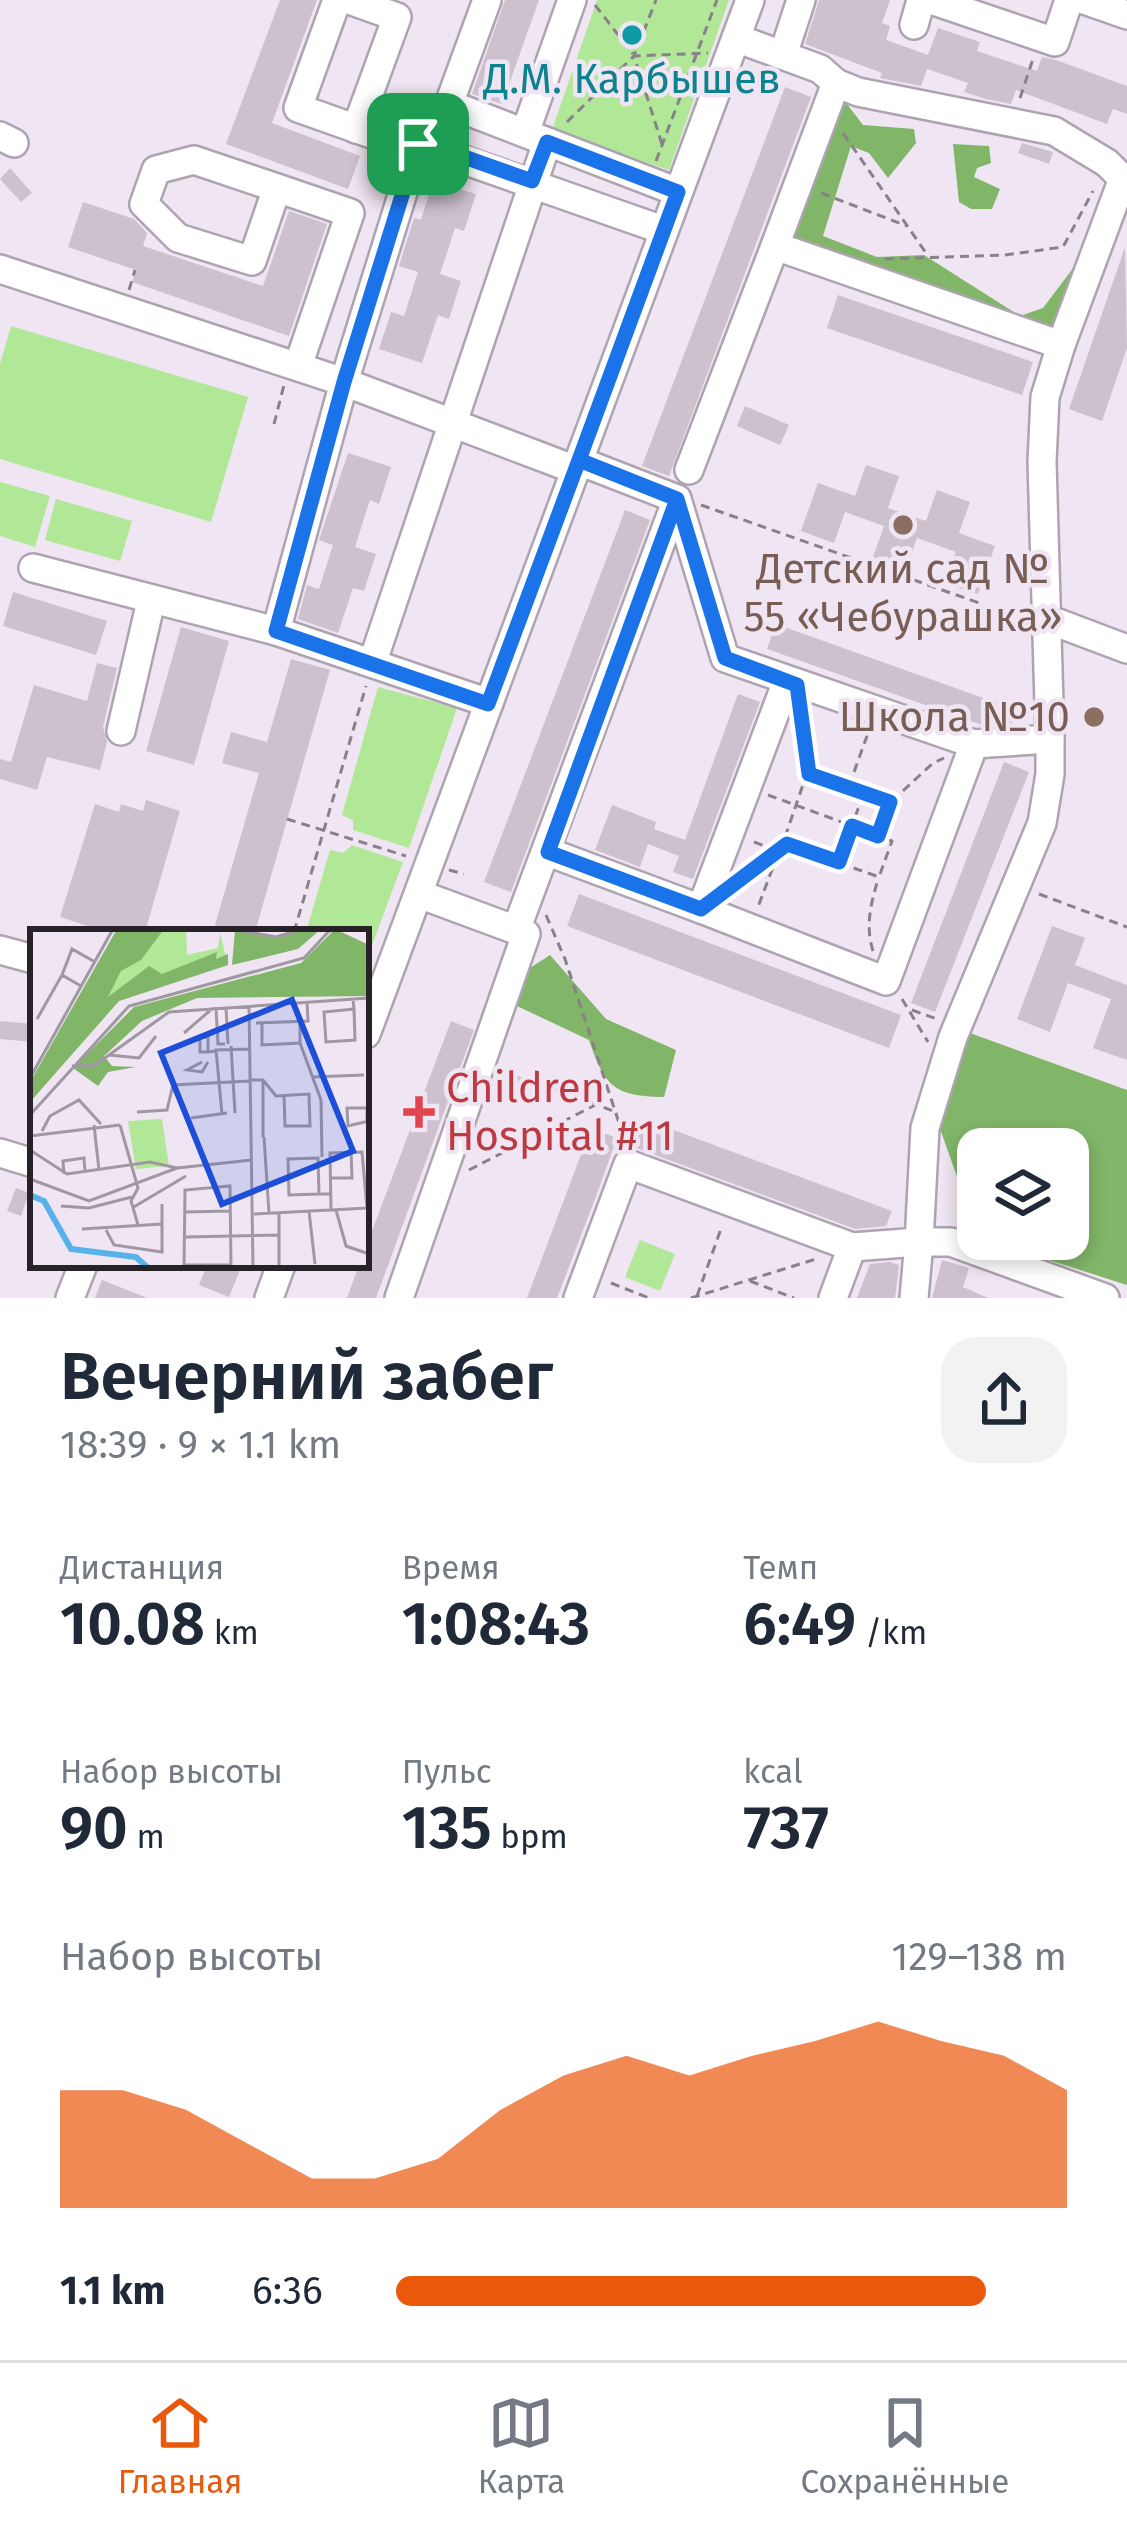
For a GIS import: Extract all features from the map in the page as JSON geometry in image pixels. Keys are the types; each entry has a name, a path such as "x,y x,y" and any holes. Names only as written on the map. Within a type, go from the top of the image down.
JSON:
{"street":[{"path":"337,0 298,108 405,146 422,142 663,230"},
{"path":"349,0 397,17 356,129"},
{"path":"487,0 449,104 678,192"},
{"path":"373,661 532,181 536,137 572,0"},
{"path":"369,1026 750,0"},
{"path":"783,55 801,0"},
{"path":"932,0 1055,42 1070,0"},
{"path":"1084,0 1127,15"},
{"path":"733,45 783,55 820,69 836,83 858,92 1054,131 1119,176 1045,398 1042,462 1050,774 1042,823 958,1026 925,1128 914,1298"},
{"path":"689,470 836,83"},
{"path":"276,631 344,382 418,144"},
{"path":"277,188 252,261 178,238 144,204 156,170 194,160 277,188 350,213 294,365"},
{"path":"775,246 1061,345"},
{"path":"0,269 294,365 677,499"},
{"path":"677,499 725,658 974,744 1050,739"},
{"path":"516,930 677,499"},
{"path":"33,568 276,631 488,704"},
{"path":"121,731 152,601"},
{"path":"1047,624 1058,623 1127,649"},
{"path":"701,909 792,683"},
{"path":"548,852 886,981 974,744"},
{"path":"399,1298 526,934 419,894"},
{"path":"0,950 30,958"},
{"path":"0,1153 30,1162"},
{"path":"582,1286 628,1164 852,1247 951,1242 1105,1298"},
{"path":"832,1298 852,1247"},
{"path":"70,1298 82,1268"},
{"path":"269,1298 280,1268"}],"path":[{"path":"592,0 634,56 662,144"},
{"path":"536,137 634,56 656,0"},
{"path":"649,181 717,0"},
{"path":"1012,123 1041,37"},
{"path":"634,56 695,55 733,45"},
{"path":"822,117 844,134 928,255"},
{"path":"868,261 1006,255 1063,247 1119,176"},
{"path":"797,183 908,227"},
{"path":"274,424 294,365"},
{"path":"677,499 982,604"},
{"path":"295,929 373,661"},
{"path":"792,683 809,774 783,843 879,877"},
{"path":"849,788 876,711"},
{"path":"878,836 890,802 933,763 974,744"},
{"path":"809,774 890,802"},
{"path":"747,787 892,841 869,909 868,936 886,981 911,1009 943,1070"},
{"path":"839,862 864,793"},
{"path":"287,819 464,874"},
{"path":"729,834 779,850"},
{"path":"732,886 787,844"},
{"path":"750,928 779,850"},
{"path":"1016,885 1127,927"},
{"path":"533,886 565,958 618,1113 628,1164"},
{"path":"911,1009 958,1026"},
{"path":"548,1084 618,1113"},
{"path":"439,1182 597,1104"},
{"path":"694,1297 730,1202"},
{"path":"694,1297 852,1247"},
{"path":"748,1280 794,1298"},
{"path":"582,1286 649,1298"},
{"path":"716,1298 721,1288"},
{"path":"634,1292 638,1298"}],"green space":[{"path":"597,0 729,0 669,170 552,130"},
{"path":"847,104 863,125 914,129 916,143 888,178 869,153 851,146 823,236 877,257 924,255 1020,316 1043,308 1077,263 1085,267 1060,328 1047,337 792,245 789,233 839,106"},
{"path":"953,144 989,146 991,163 977,168 974,177 1000,189 992,209 971,209 959,202"},
{"path":"11,326 248,397 211,522 0,459 0,364"},
{"path":"0,482 50,496 35,547 0,536"},
{"path":"56,499 132,521 120,561 45,540"},
{"path":"378,687 457,708 409,848 353,830 353,820 342,815"},
{"path":"352,845 403,862 369,953 369,929 307,929 330,850 343,853"},
{"path":"550,955 606,1019 676,1050 664,1097 633,1094 614,1086 600,1069 589,1040 517,1006 530,968"},
{"path":"970,1033 1127,1090 1127,1285 1049,1260 1089,1260 1089,1128 957,1128 957,1177 938,1123"},
{"path":"640,1240 675,1254 660,1291 625,1277"}],"building":[{"path":"280,0 317,0 272,123 360,156 348,189 226,144"},
{"path":"505,0 539,0 502,104 472,94"},
{"path":"819,0 890,0 882,23 890,26 886,40 928,55 938,28 980,42 977,51 1037,71 1042,57 1127,86 1127,114 1113,109 1107,124 1016,90 1011,104 986,99 964,92 968,83 927,69 921,86 880,78 882,73 805,44"},
{"path":"785,87 811,97 669,476 642,466"},
{"path":"1022,143 1053,152 1049,164 1018,153"},
{"path":"10,168 32,193 21,202 0,179"},
{"path":"433,181 476,194 464,231 455,228 440,274 461,281 449,319 438,315 422,363 379,349 391,312 404,316 418,272 399,266 414,218 421,220"},
{"path":"83,202 134,219 147,233 143,246 263,286 289,211 327,224 289,336 132,282 136,270 68,247"},
{"path":"1125,247 1127,348 1102,421 1069,409"},
{"path":"838,295 1033,362 1022,395 827,328"},
{"path":"745,406 789,425 780,445 737,426"},
{"path":"348,453 391,467 379,504 370,500 355,547 376,554 364,591 353,588 338,633 298,619 307,585 319,589 333,545 319,540"},
{"path":"866,465 899,476 888,508 926,521 937,490 970,502 959,533 995,546 978,594 945,583 956,552 917,538 906,569 873,557 884,526 845,512 834,543 801,531 818,483 855,496"},
{"path":"625,510 650,520 511,892 484,882"},
{"path":"13,592 107,621 96,655 3,626"},
{"path":"776,624 1017,710 1013,723 982,725 767,649"},
{"path":"181,627 229,641 194,765 146,751"},
{"path":"291,659 330,670 256,929 214,929 259,773 222,763 231,732 267,742"},
{"path":"97,663 117,668 103,727 107,742 100,770 47,757 37,790 0,779 0,759 11,762 34,685 87,701"},
{"path":"738,694 760,702 693,879 673,872 679,856 648,844 640,867 595,850 612,805 656,822 654,829 685,840"},
{"path":"1004,762 1029,772 935,1012 911,1003"},
{"path":"146,800 180,811 146,929 97,929 60,917 95,804 119,812 121,804 143,811"},
{"path":"579,894 901,1015 889,1048 567,926"},
{"path":"1052,926 1085,938 1075,965 1127,985 1127,1060 1093,1048 1111,999 1068,983 1050,1032 1017,1019"},
{"path":"0,1021 30,1024 30,1042 0,1039"},
{"path":"451,1021 474,1030 376,1298 347,1298 358,1268 369,1268 369,1239"},
{"path":"512,1073 525,1079 518,1097 504,1091"},
{"path":"644,1119 892,1211 886,1226 855,1229 634,1147"},
{"path":"591,1128 617,1138 595,1199 557,1298 527,1298"},
{"path":"16,1188 29,1193 21,1216 7,1211"},
{"path":"942,1260 969,1268 963,1287 988,1298 932,1298"},
{"path":"870,1264 899,1265 895,1298 857,1298"},
{"path":"206,1268 241,1268 229,1297 199,1285"},
{"path":"102,1280 145,1297 145,1298 95,1298"}],"place":[{"name":"Д.М. Карбышев","path":"632,35"},
{"name":"Детский сад № 55 «Чебурашка»","path":"903,525"},
{"name":"Школа №10","path":"1094,717"},
{"name":"Children Hospital #11","path":"419,1112"}],"route":[{"path":"418,144 344,382 276,631 488,704 579,460 677,499 548,852 701,909 787,844 839,862 852,826 878,836 890,802 809,774 797,685 725,658 677,499 609,472 579,460 678,192 547,142 532,181 418,144"}]}
